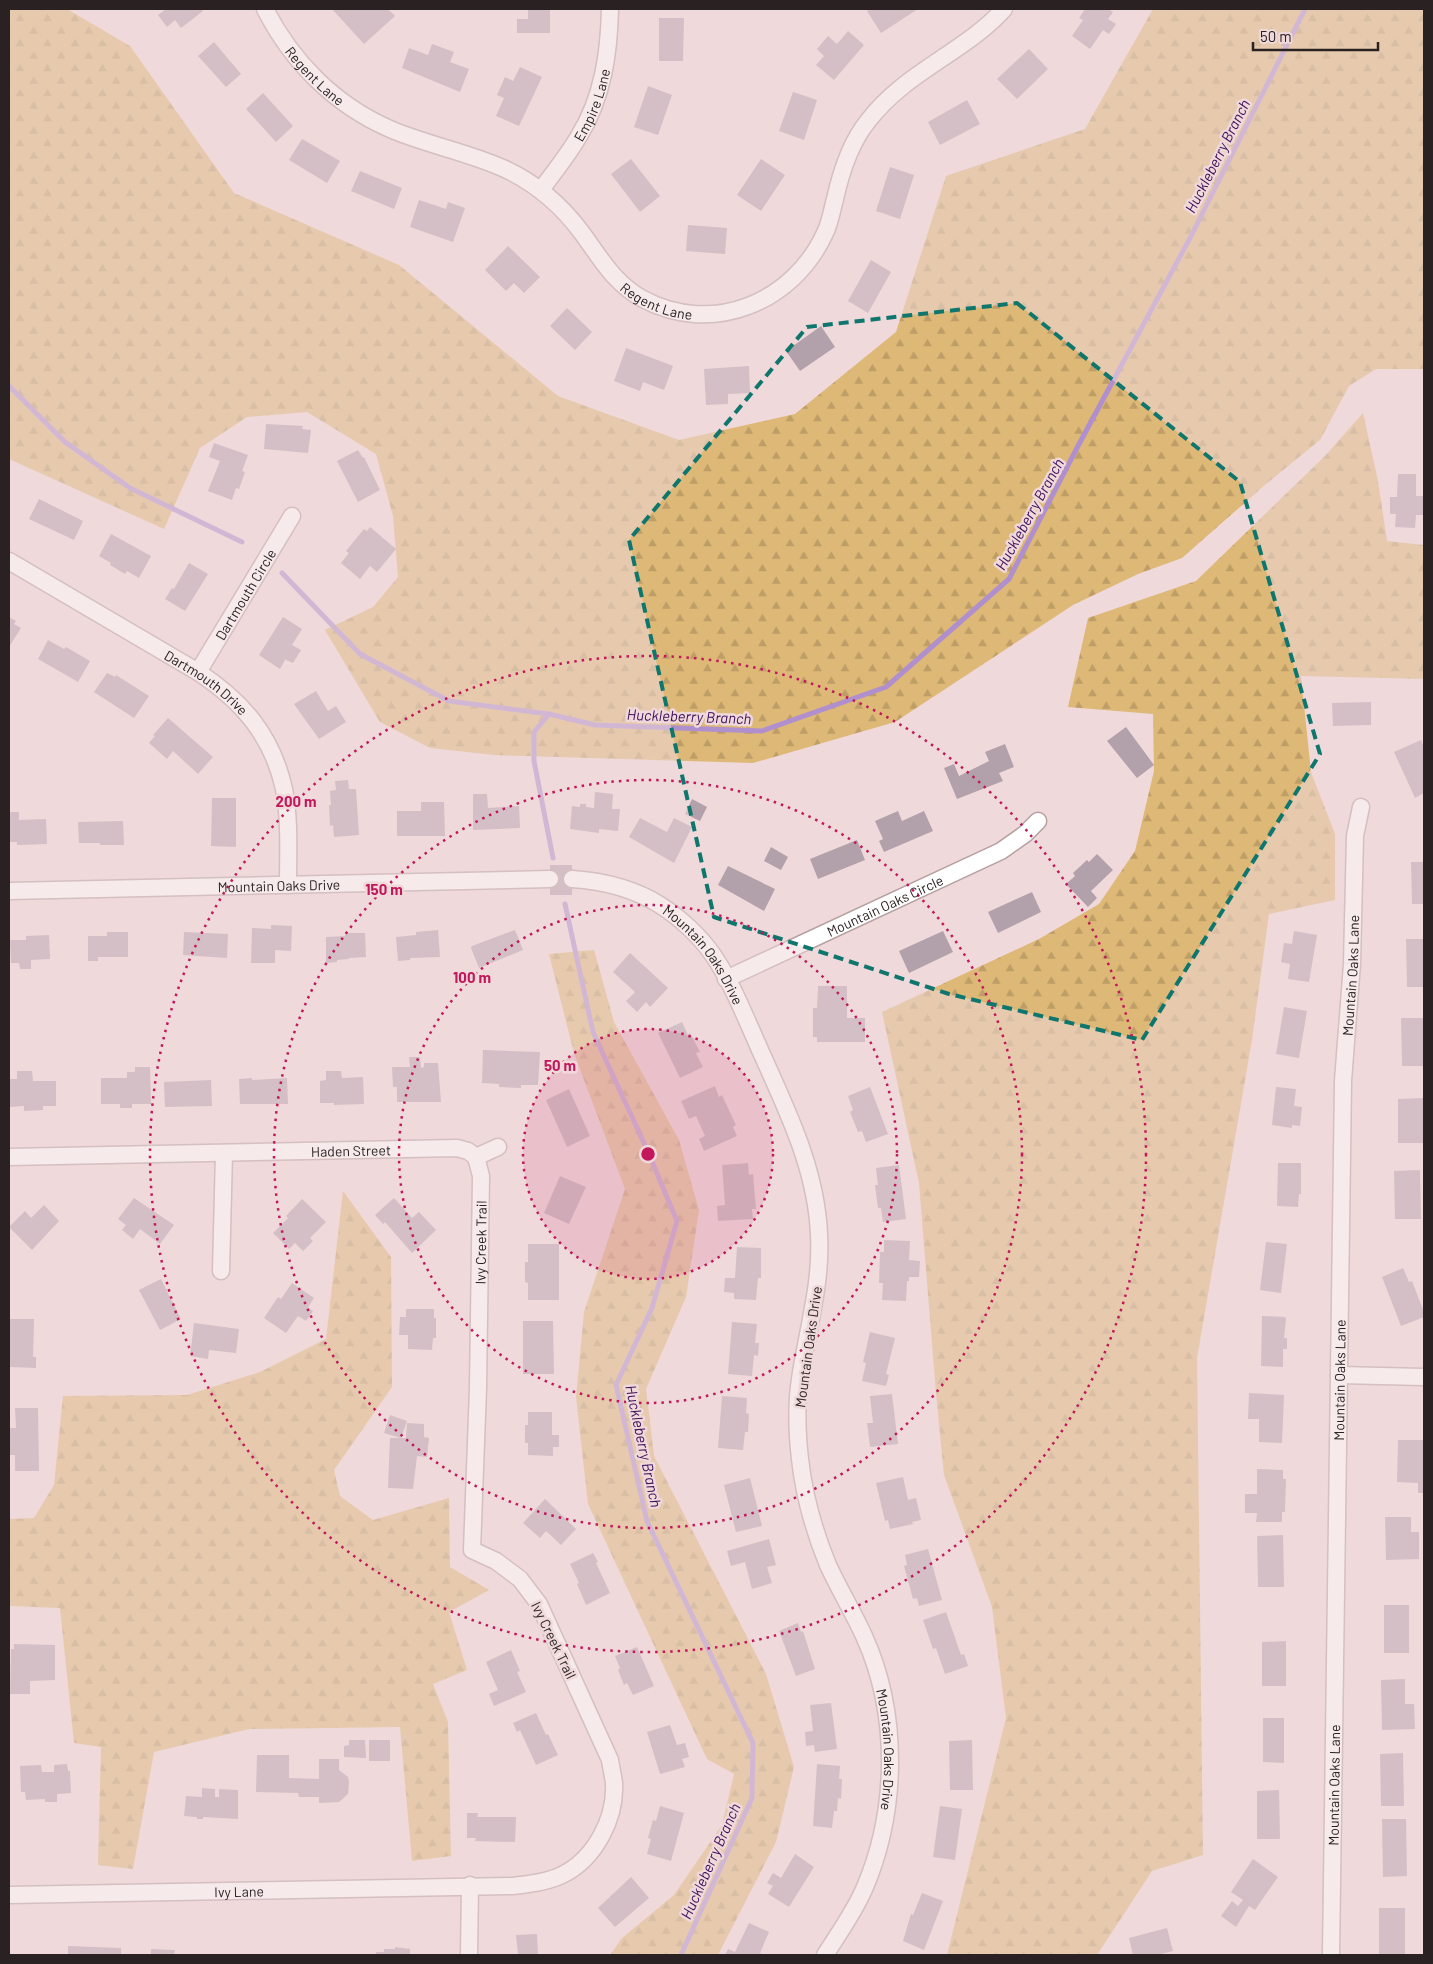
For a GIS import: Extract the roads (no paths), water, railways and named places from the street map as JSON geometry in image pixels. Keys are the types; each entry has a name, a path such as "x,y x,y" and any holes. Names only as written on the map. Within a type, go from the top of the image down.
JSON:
{"street":[{"name":"Regent Lane","path":"265,9 286,45 305,68 327,90 357,113 391,130 506,170 541,190 581,231 605,268 620,283 642,298 662,307 683,313 702,315 742,308 782,288 800,272 816,252 827,230 848,154 866,123 883,102 904,83 979,34 1004,9"},
{"name":"Empire Lane","path":"541,190 580,135 590,114 606,64 610,9"},
{"name":"Dartmouth Circle","path":"198,672 292,516"},
{"name":"Dartmouth Drive","path":"9,561 198,672 219,686 236,701 254,722 268,743 278,767 284,791 287,818 288,885"},
{"name":"Mountain Oaks Lane","path":"1331,1955 1344,1081 1352,964 1355,836 1361,807"},
{"name":"Mountain Oaks Circle","path":"726,979 1001,851 1025,834 1038,821"},
{"name":"Mountain Oaks Drive","path":"9,891 550,879"},
{"name":"Mountain Oaks Drive","path":"572,879 592,880 614,885 659,905 692,931 713,955 795,1128 806,1157 815,1194 820,1235 814,1308 799,1382 798,1421 800,1457 811,1516 819,1542 829,1567 865,1638 877,1672 887,1716 889,1744 886,1818 876,1857 865,1889 825,1955"},
{"path":"476,1157 498,1147"},
{"name":"Haden Street","path":"9,1157 458,1148 468,1151 476,1157"},
{"path":"221,1271 224,1152"},
{"name":"Ivy Creek Trail","path":"470,1886 536,1884 563,1875 582,1861 598,1842 607,1824 613,1805 614,1783 610,1760 539,1604 520,1579 496,1561 472,1550 478,1388 481,1176 476,1157"},
{"path":"1339,1375 1424,1377"},
{"path":"469,1955 470,1886"},
{"name":"Ivy Lane","path":"9,1895 470,1886"}],"waterway":[{"name":"Huckleberry Branch","path":"282,573 360,654 449,701 549,714 595,725 762,731 886,687 1009,579 1190,238 1305,9"},
{"name":"Huckleberry Branch","path":"9,386 65,442 130,488 242,542"},
{"name":"Huckleberry Branch","path":"549,714 534,732 534,761 553,858"},
{"name":"Huckleberry Branch","path":"565,904 593,1032 648,1152 677,1221 652,1308 616,1385 647,1521 753,1743 752,1798 681,1955"}]}
